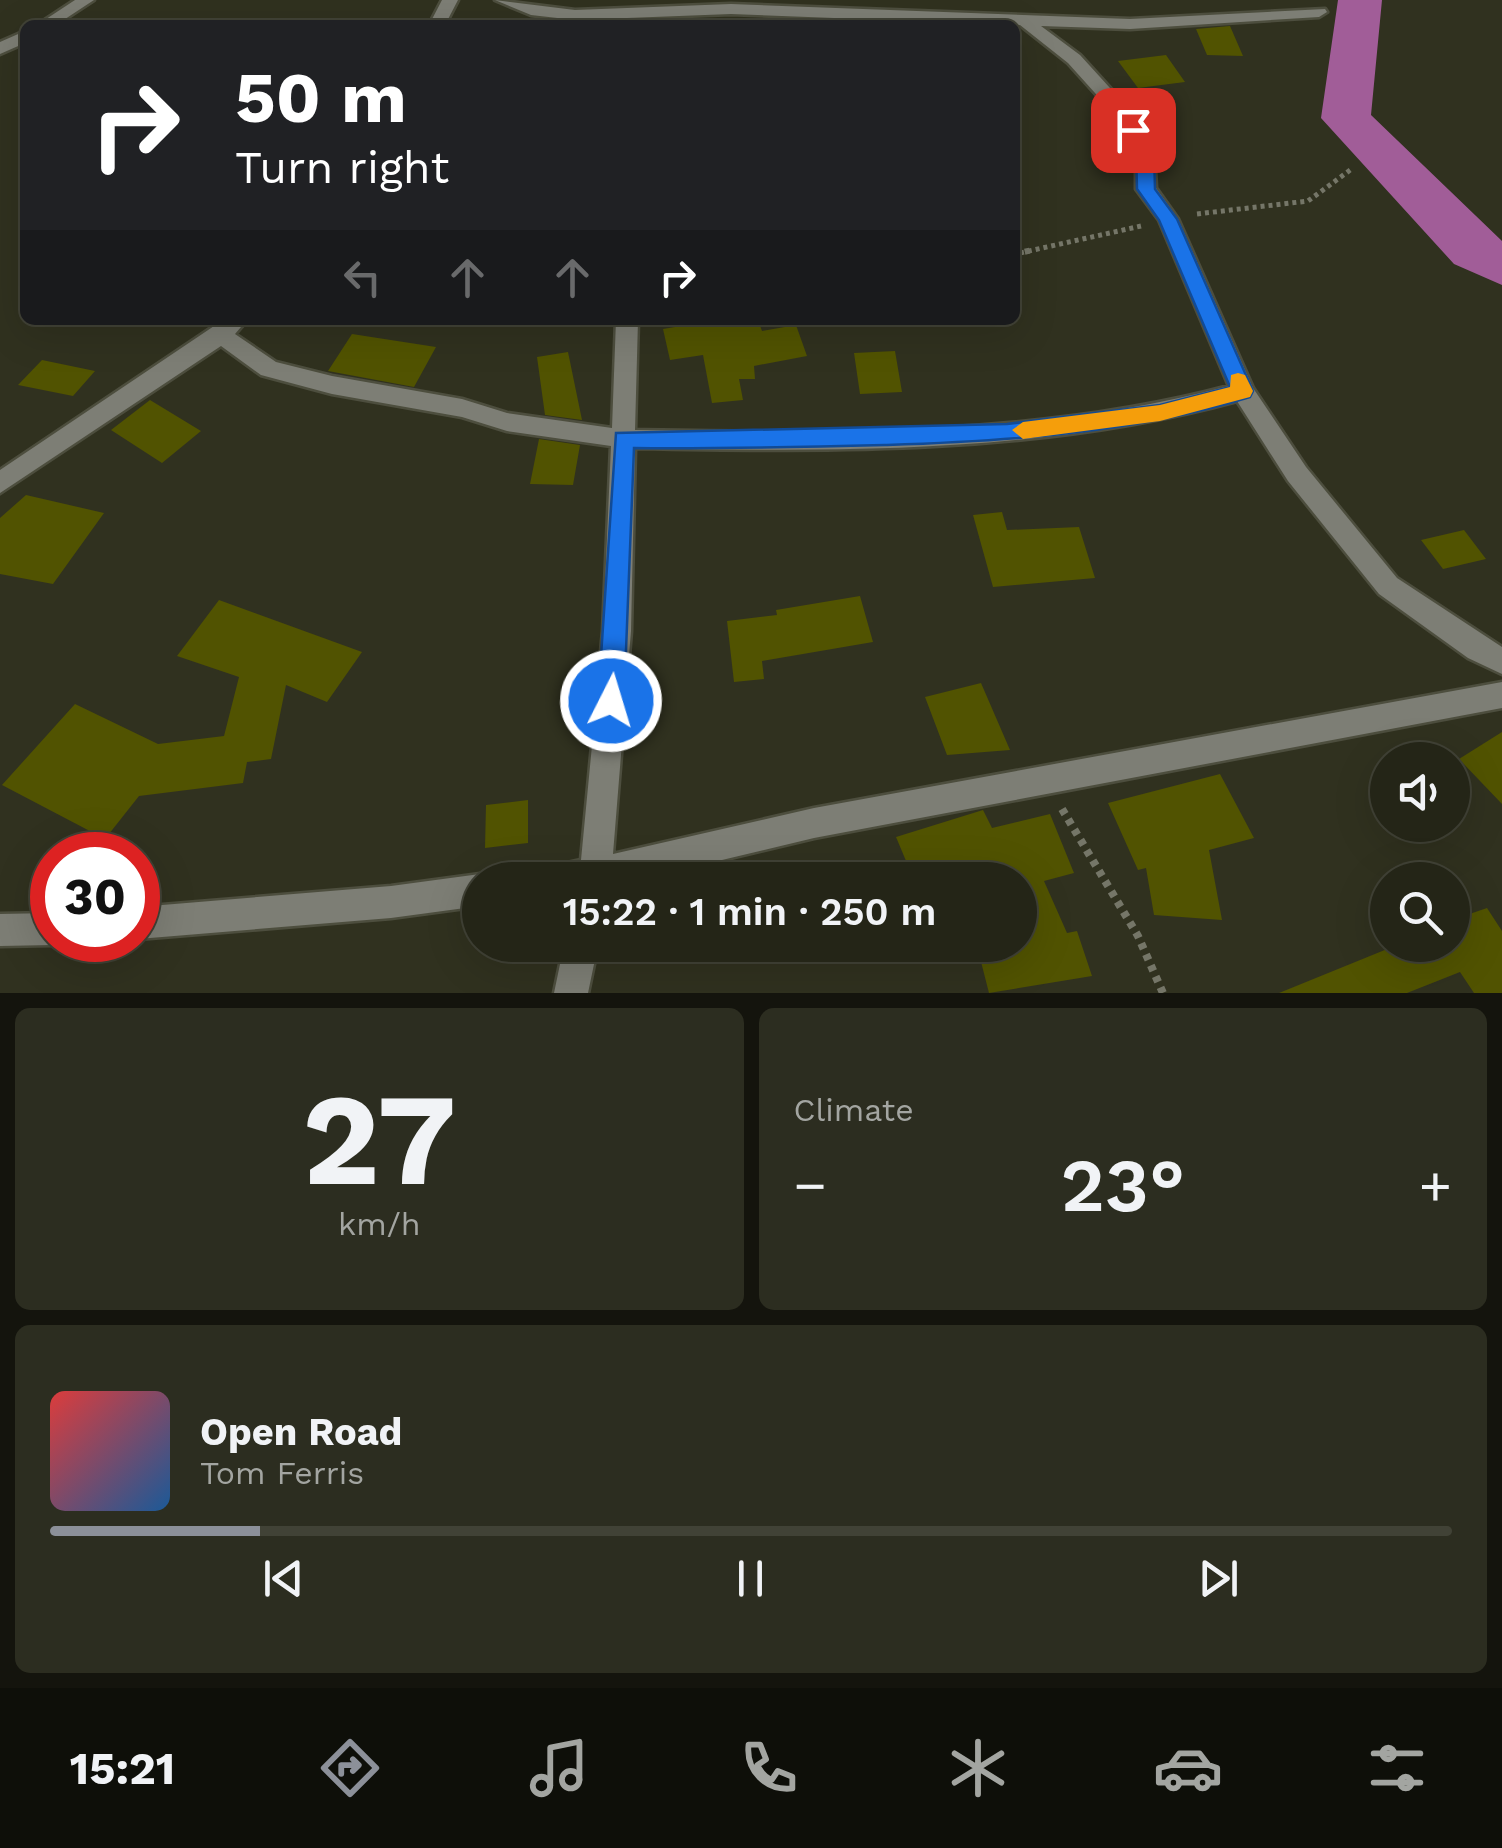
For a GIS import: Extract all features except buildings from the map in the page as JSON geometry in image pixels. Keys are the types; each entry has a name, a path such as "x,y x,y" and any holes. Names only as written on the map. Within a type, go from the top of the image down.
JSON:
{"street":[{"path":"53,20 86,0"},
{"path":"503,0 576,20 731,9 1000,20"},
{"path":"1020,21 1130,24 1319,12"},
{"path":"1024,21 1074,59 1121,110 1145,151 1146,189 1168,219 1242,391 1297,474 1388,586 1502,661"},
{"path":"597,862 617,632 627,325"},
{"path":"0,483 228,328 269,369 332,385 462,408 507,422 624,439 732,441 1007,432 1160,413 1242,391"},
{"path":"655,862 814,822 1502,695"},
{"path":"160,920 391,902 462,892"},
{"path":"0,930 30,929"},
{"path":"571,993 577,962"}],"path":[{"path":"1020,253 1168,219 1308,201 1327,191 1353,168"},
{"path":"1045,782 1138,936 1163,993"}],"waterway":[{"path":"1360,0 1346,118 1474,251 1502,265"}],"slow traffic":[{"path":"1023,430 1160,413 1242,391 1238,381"}],"route":[{"path":"611,701 624,439 732,441 1007,432 1160,413 1242,391 1168,219 1146,189 1145,151 1133,130"}]}
